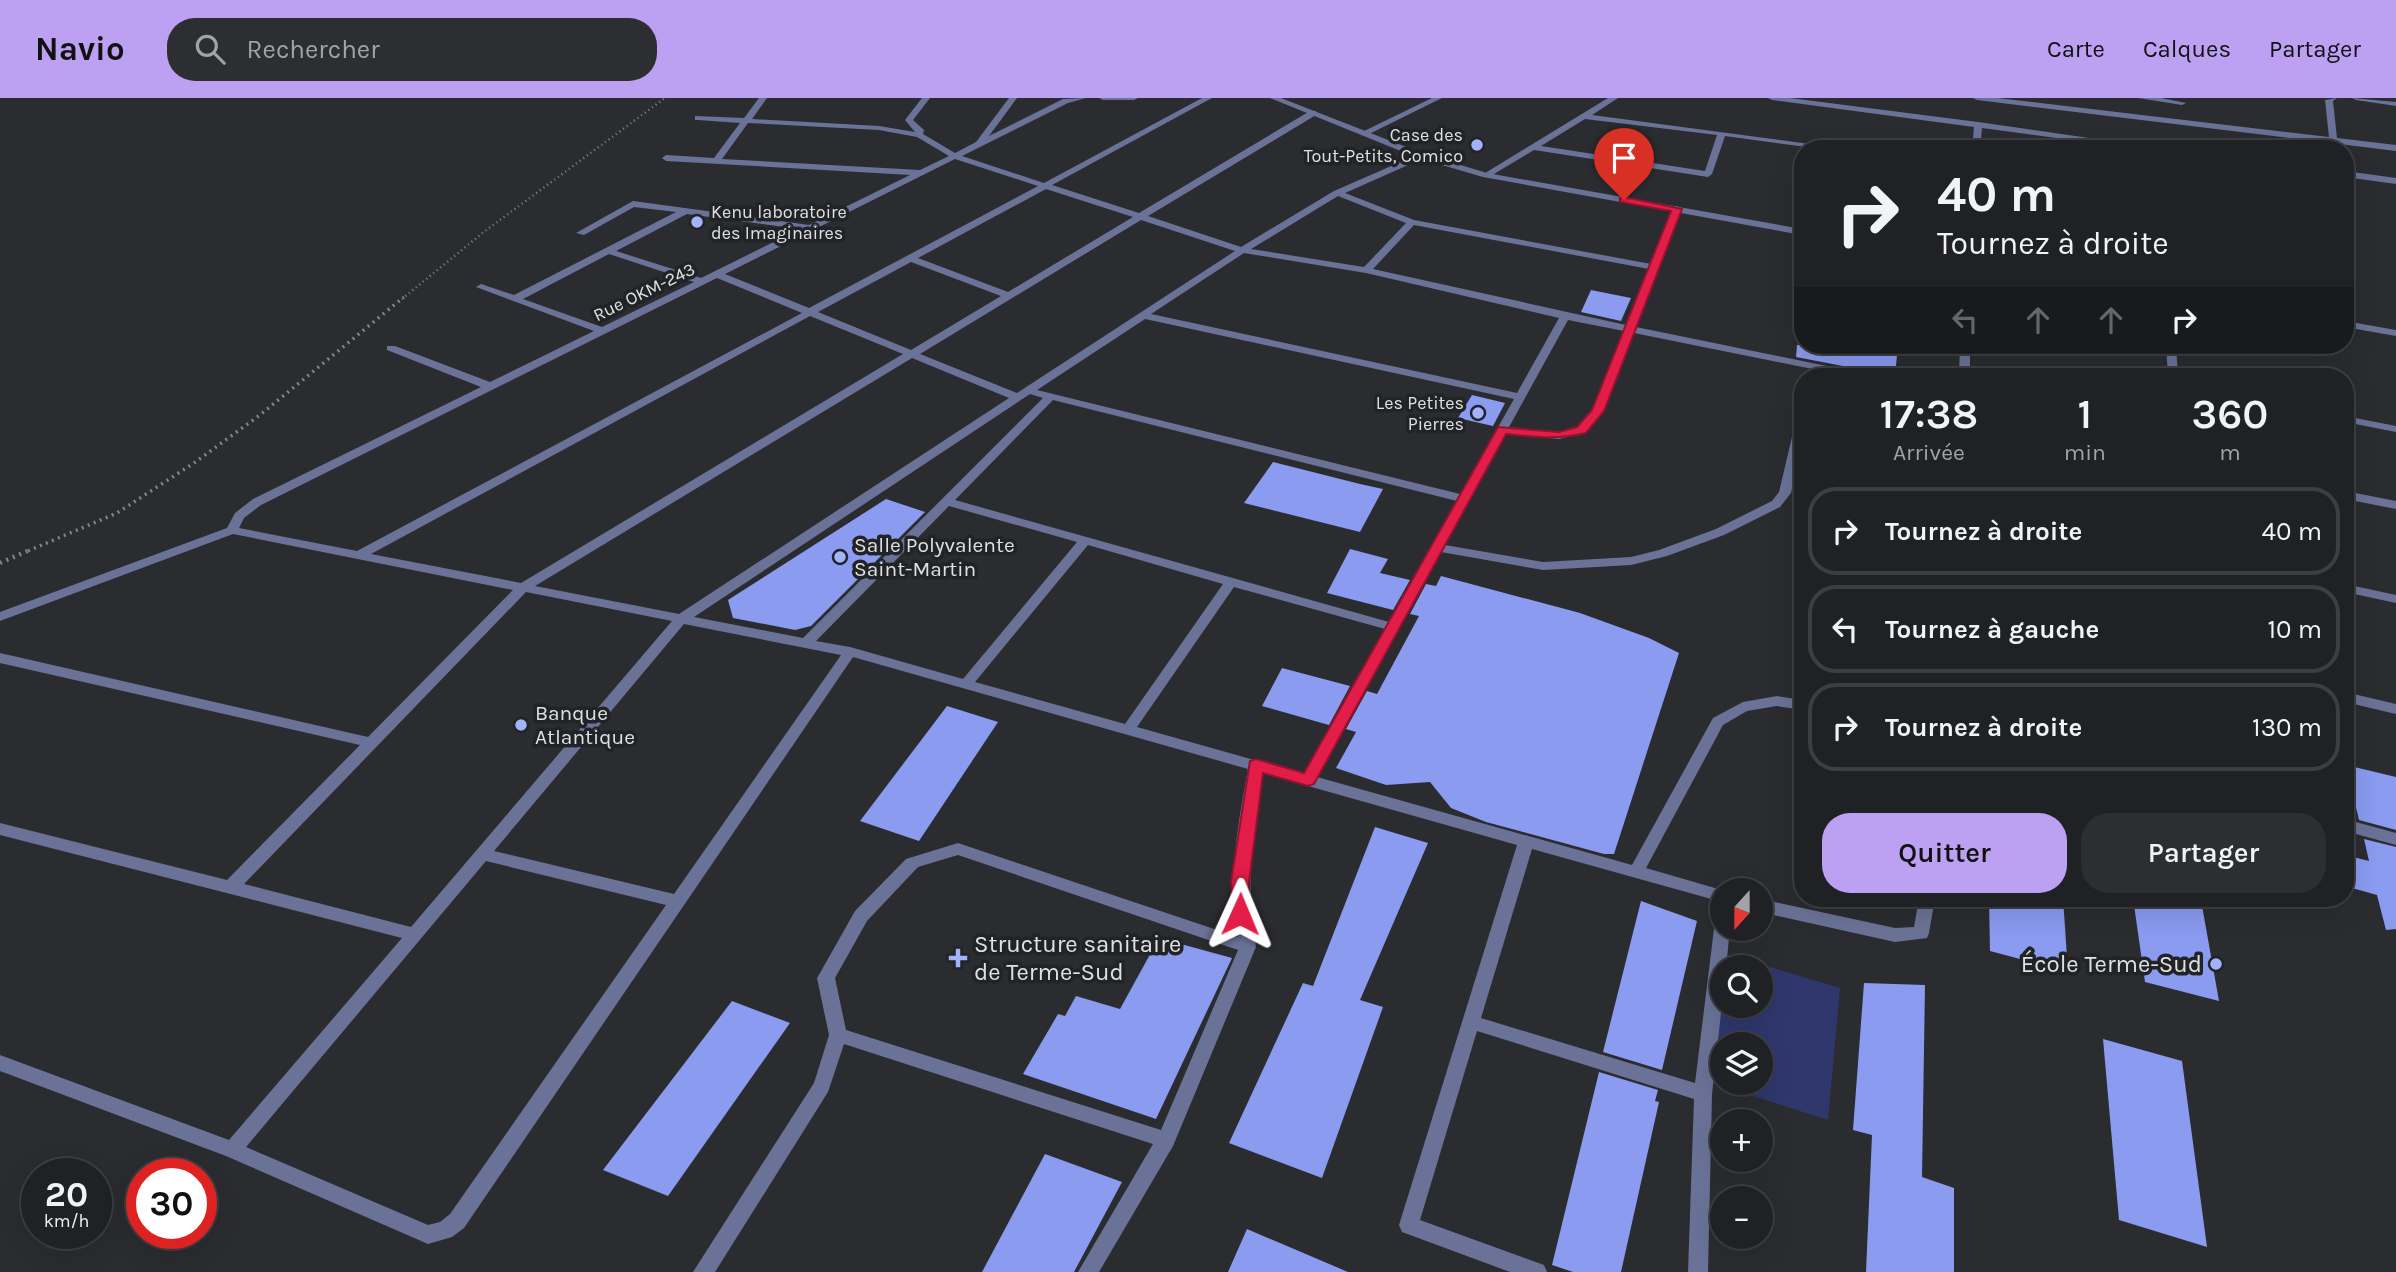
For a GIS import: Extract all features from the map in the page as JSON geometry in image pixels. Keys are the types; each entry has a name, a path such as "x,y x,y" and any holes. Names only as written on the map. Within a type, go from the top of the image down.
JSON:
{"street":[{"path":"716,161 763,98"},
{"path":"919,135 920,130 909,120 926,98"},
{"path":"976,148 1013,98"},
{"name":"Rue OKM-243","path":"233,530 239,516 257,502 957,158 1066,101 1082,98"},
{"path":"1103,98 1133,98"},
{"path":"1275,98 1421,156 1486,175 1794,231"},
{"path":"1411,98 1427,103"},
{"path":"1364,133 1438,98"},
{"path":"1486,175 1614,98"},
{"path":"1772,98 2095,140"},
{"path":"1977,98 2325,140"},
{"path":"2142,98 2181,100 2190,124"},
{"path":"2333,98 2329,100 2333,140"},
{"path":"2356,98 2396,104"},
{"path":"359,555 1203,99"},
{"path":"231,887 523,587 1313,113"},
{"path":"1584,117 1794,143"},
{"path":"698,118 879,128 919,135 957,158 1242,250 1366,270 1797,368"},
{"path":"1977,140 1978,124"},
{"path":"1533,147 1708,174 1722,134"},
{"path":"2354,143 2396,148"},
{"path":"232,1150 681,619 1242,250 1337,193 1421,156"},
{"path":"666,158 924,173"},
{"path":"2354,175 2396,180"},
{"path":"1337,193 1412,222 1654,267"},
{"path":"581,233 633,204 813,228"},
{"path":"1502,430 1559,436 1582,430 1598,411 1677,209"},
{"path":"514,299 686,211"},
{"path":"1366,270 1412,222"},
{"path":"608,251 704,282"},
{"path":"910,258 1009,296"},
{"path":"719,275 912,354 1024,394 1464,499"},
{"path":"481,287 604,331"},
{"path":"1145,316 1520,397"},
{"path":"1308,780 1565,316"},
{"path":"2354,326 2396,333"},
{"path":"391,348 492,387"},
{"path":"806,643 1049,398"},
{"path":"2354,421 2396,429"},
{"path":"1437,547 1543,566 1631,561 1663,553 1720,532 1776,504 1785,493 1794,454"},
{"path":"2354,497 2396,505"},
{"path":"946,501 1392,627"},
{"path":"0,617 233,530 850,652 1710,893"},
{"path":"966,684 1085,541"},
{"path":"1128,730 1231,582"},
{"path":"2354,590 2396,598"},
{"path":"0,1063 232,1150 428,1235 445,1230 457,1221 850,652"},
{"path":"0,658 373,743"},
{"path":"2354,699 2396,709"},
{"path":"1636,872 1717,722 1743,707 1777,701 1794,704"},
{"path":"1088,1272 1166,1140 1248,947 1240,914 1240,882 1256,765"},
{"path":"2354,827 2396,839"},
{"path":"0,829 414,934"},
{"path":"1526,841 1409,1225 1537,1272"},
{"path":"703,1272 822,1086 838,1035 826,978 861,916 912,863 958,849 1248,947"},
{"path":"482,854 678,901"},
{"path":"1773,908 1895,935 1908,935 1921,933 1925,907"},
{"path":"1698,1272 1703,1094 1721,942"},
{"path":"1471,1021 1703,1094"},
{"path":"838,1035 1166,1140"}],"path":[{"path":"0,563 117,513 194,463 260,415 485,231 664,98"}],"shaded area":[{"path":"1773,968 1840,988 1828,1120 1750,1095 1773,1095 1773,1032 1717,1032 1720,1018 1773,1018"}],"building":[{"path":"1591,290 1631,298 1621,321 1581,312"},
{"path":"1796,354 1897,354 1896,368 1853,368 1796,357"},
{"name":"Les Petites Pierres","path":"1472,395 1505,403 1493,426 1458,418"},
{"path":"1273,462 1383,489 1360,532 1244,503"},
{"name":"Salle Polyvalente Saint-Martin","path":"886,499 925,512 811,626 795,630 733,618 728,600"},
{"path":"1350,549 1388,559 1380,573 1410,580 1393,610 1327,593"},
{"path":"1441,576 1580,613 1649,638 1679,653 1614,854 1604,854 1486,822 1451,808 1430,782 1386,785 1336,768 1356,732 1346,729 1367,691 1377,694 1419,616 1410,614 1426,584 1436,586"},
{"path":"1282,668 1350,686 1329,725 1262,706"},
{"path":"947,706 998,722 919,841 860,821"},
{"path":"2354,767 2396,777 2396,830 2359,820 2354,799"},
{"path":"1375,827 1428,843 1360,1000 1383,1007 1322,1178 1229,1143 1303,983 1313,986"},
{"path":"2364,839 2396,847 2396,929 2386,930 2377,895 2354,889 2354,857 2369,861"},
{"path":"1641,901 1697,921 1662,1070 1603,1052"},
{"path":"1989,907 2064,907 2068,972 1990,951"},
{"path":"2134,907 2202,907 2219,1001 2145,982"},
{"path":"1159,938 1232,958 1156,1119 1023,1074 1058,1014 1065,1016 1076,996 1120,1009"},
{"path":"1864,983 1925,985 1922,1177 1954,1188 1954,1272 1866,1272 1872,1135 1853,1130"},
{"path":"732,1001 790,1023 668,1196 603,1170"},
{"path":"2103,1039 2182,1061 2207,1247 2119,1220"},
{"path":"1599,1072 1658,1090 1655,1101 1659,1102 1621,1272 1573,1272 1552,1265"},
{"path":"1045,1154 1122,1182 1074,1272 982,1272"},
{"path":"1247,1229 1348,1272 1228,1272"}],"place":[{"name":"Case des Tout-Petits, Comico","path":"1477,145"},
{"name":"Kenu laboratoire des Imaginaires","path":"697,222"},
{"name":"Les Petites Pierres","path":"1478,413"},
{"name":"Salle Polyvalente Saint-Martin","path":"840,557"},
{"name":"Banque Atlantique","path":"521,725"},
{"name":"Structure sanitaire de Terme-Sud","path":"958,958"},
{"name":"École Terme-Sud","path":"2216,964"}],"route":[{"path":"1240,914 1240,882 1256,765 1308,780 1502,430 1559,436 1582,430 1598,411 1677,209 1624,200"}]}
